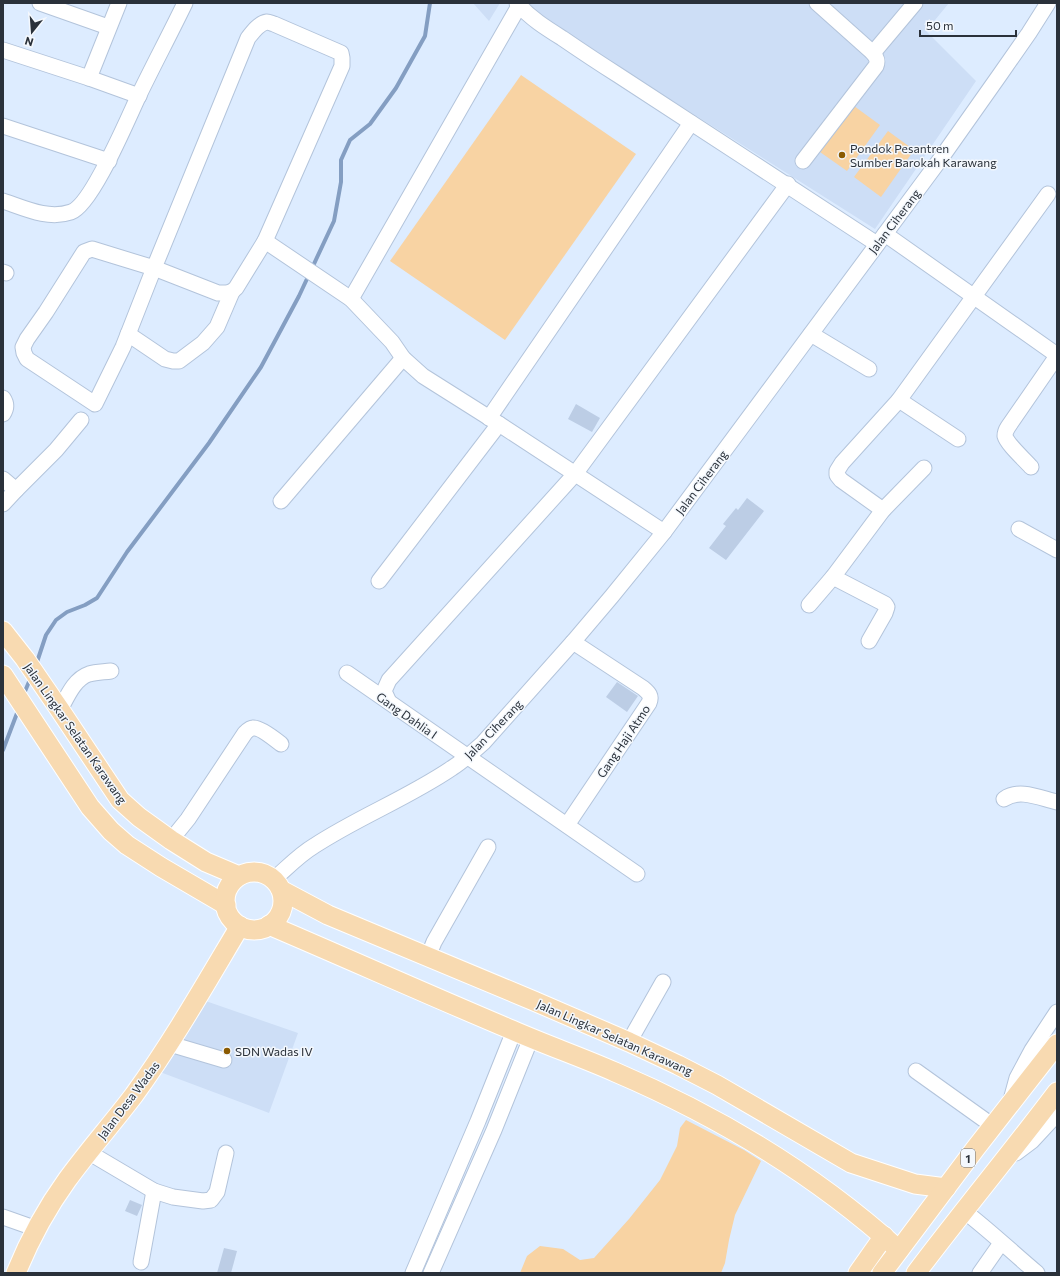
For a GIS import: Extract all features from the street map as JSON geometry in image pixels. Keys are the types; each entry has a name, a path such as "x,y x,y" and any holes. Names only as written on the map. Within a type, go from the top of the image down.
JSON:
{"main road":[{"name":"Jalan Lingkar Selatan Karawang","path":"3,631 28,663 120,800 139,817 171,840 206,862 239,876"},
{"path":"3,675 90,807 110,831 127,845 161,867 226,904"},
{"path":"251,872 263,873 278,885 283,899 282,909 277,918 270,925 255,929 240,926 233,920 228,913 226,904 226,894 230,884 239,876 251,872"},
{"name":"Jalan Lingkar Selatan Karawang","path":"278,885 303,903 328,915 629,1042 678,1065 717,1085 851,1163 915,1184 946,1188"},
{"path":"270,925 615,1072 739,1134 816,1183 884,1236 899,1250"},
{"name":"Jalan Desa Wadas","path":"16,1273 37,1229 58,1192 134,1094 170,1044 240,926"},
{"name":"1","path":"882,1273 1057,1044"},
{"path":"916,1273 1057,1092"},
{"path":"858,1273 884,1236"}],"street":[{"path":"40,3 108,27"},
{"path":"89,78 108,27 119,3"},
{"path":"3,201 41,214 57,215 72,212 83,202 109,161 185,3"},
{"path":"803,162 876,66 877,59 817,3"},
{"path":"873,54 915,3"},
{"name":"Jalan Ciherang","path":"278,885 302,854 357,821 413,792 453,768 468,757 483,743 573,642 664,532 881,239 999,76 1048,3"},
{"path":"352,299 518,4 528,15 691,123 973,297 1057,355 1008,427 1005,436 1010,444 1031,467"},
{"path":"128,334 165,359 178,361 203,342 217,327 232,292 239,284 265,241 342,66 341,53 267,22 258,27 248,38 154,268 128,334 124,347 95,404 28,359 24,353 23,347 27,339 82,256 86,251 92,249 154,268 218,293 227,294 232,292"},
{"path":"3,50 139,96"},
{"path":"379,581 494,421 691,123"},
{"path":"3,126 109,161"},
{"path":"389,702 384,691 389,680 575,474 788,184"},
{"path":"883,510 841,480 837,475 837,471 842,463 899,400 1048,194"},
{"path":"265,241 352,299 392,342 403,358 423,376 664,532"},
{"path":"811,334 869,369"},
{"path":"281,501 403,358"},
{"path":"3,398 6,403 6,408 3,414"},
{"path":"899,400 958,439"},
{"path":"3,504 56,450 81,420"},
{"path":"809,605 883,510 924,468"},
{"path":"3,479 16,490"},
{"path":"1019,529 1057,550"},
{"path":"833,576 885,604 887,607 886,613 869,641"},
{"name":"Gang Haji Atmo","path":"567,825 649,704 650,699 648,692 643,688 573,642"},
{"path":"60,710 77,681 90,674 110,671"},
{"name":"Gang Dahlia I","path":"347,673 638,874"},
{"path":"171,840 188,819 245,733 253,728 256,728 263,731 281,744"},
{"path":"1004,799 1010,794 1018,793 1057,802"},
{"path":"428,957 434,942 488,847"},
{"path":"629,1042 663,982"},
{"path":"1009,1106 1021,1070 1032,1050 1057,1012"},
{"path":"415,1272 478,1121 523,1034"},
{"path":"431,1273 494,1130 523,1034"},
{"path":"170,1044 224,1060"},
{"path":"916,1071 993,1126"},
{"path":"1001,1164 1032,1141 1057,1114"},
{"path":"478,1121 494,1130"},
{"path":"88,1152 154,1191 173,1197 203,1201 211,1200 217,1192 226,1153"},
{"path":"141,1262 154,1191"},
{"path":"440,1210 456,1216"},
{"path":"964,1211 983,1225 1001,1243 1037,1273"},
{"path":"3,1217 37,1229"},
{"path":"980,1273 1001,1243"}],"shaded area":[{"path":"473,3 500,3 489,21"},
{"name":"Pondok Pesantren Sumber Barokah Karawang","path":"523,3 949,3 926,31 976,81 875,229 570,36"},
{"path":"521,75 636,154 505,340 390,261"},
{"path":"854,106 880,125 847,171 820,152"},
{"path":"888,131 914,150 881,197 854,177"},
{"name":"SDN Wadas IV","path":"197,998 298,1033 269,1113 152,1069"},
{"path":"686,1120 744,1150 761,1161 735,1215 725,1263 721,1273 520,1273 527,1256 540,1246 563,1249 580,1260 594,1258 629,1219 660,1180 677,1146 680,1128"}],"building":[{"path":"576,404 600,418 592,432 568,419"},
{"path":"747,498 764,511 726,560 709,548 726,526 723,524 736,508 738,510"},
{"path":"617,682 638,696 627,712 606,697"},
{"path":"130,1200 142,1205 137,1216 125,1211"},
{"path":"224,1248 237,1251 231,1273 217,1273"}],"waterway":[{"path":"36,665 46,635 56,620 67,612 85,605 97,598 127,552 209,443 261,367 299,296 334,221 341,182 341,160 350,140 370,124 396,88 425,36 430,3"},
{"path":"23,696 31,677"},
{"path":"3,750 19,708"}],"place":[{"name":"Pondok Pesantren Sumber Barokah Karawang","path":"842,155"},
{"name":"SDN Wadas IV","path":"227,1051"}]}
